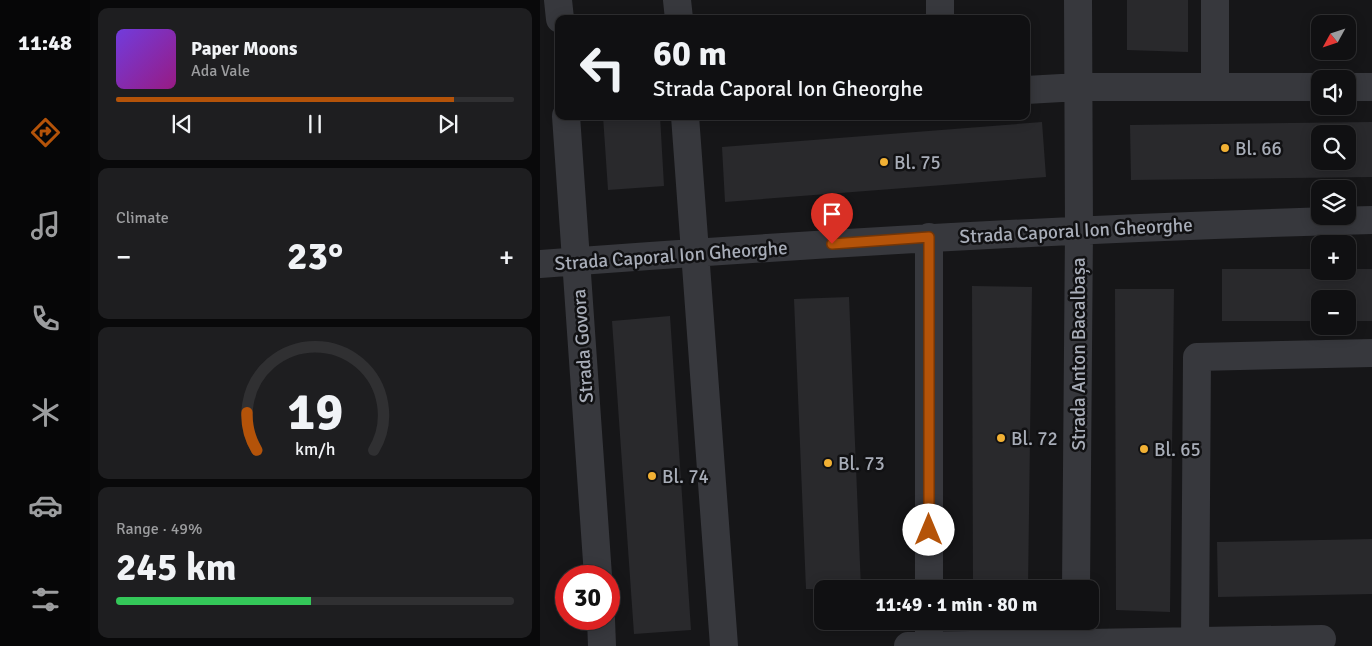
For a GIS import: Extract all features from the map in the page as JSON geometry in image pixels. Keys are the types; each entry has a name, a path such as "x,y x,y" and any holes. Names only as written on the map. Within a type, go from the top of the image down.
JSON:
{"street":[{"path":"558,0 560,15"},
{"path":"678,0 679,15"},
{"path":"940,0 940,15"},
{"name":"Strada Anton Bacalbașa","path":"1076,580 1079,230 1078,0"},
{"path":"1215,0 1215,87"},
{"path":"1030,90 1079,87 1311,87"},
{"path":"1356,87 1372,87"},
{"name":"Strada Govora","path":"566,120 597,565"},
{"path":"685,120 724,646"},
{"name":"Strada Caporal Ion Gheorghe","path":"540,264 929,237 1196,224 1372,220"},
{"path":"929,237 929,580"},
{"path":"1195,641 1197,357 1372,353"},
{"path":"601,630 602,646"},
{"path":"929,630 929,645"},
{"path":"908,646 1076,637 1195,641 1322,639"}],"building":[{"path":"1127,0 1188,0 1188,52 1127,50"},
{"path":"603,120 660,120 664,186 608,190"},
{"name":"Bl. 75","path":"1042,122 1046,177 725,202 722,147"},
{"name":"Bl. 66","path":"1372,122 1372,177 1131,180 1130,125"},
{"path":"1222,269 1311,269 1311,280 1356,280 1356,269 1372,269 1372,321 1356,321 1356,290 1311,290 1311,321 1222,321"},
{"name":"Bl. 72","path":"972,286 1032,287 1028,580 973,580"},
{"name":"Bl. 65","path":"1115,289 1174,289 1170,612 1116,610"},
{"name":"Bl. 73","path":"849,297 861,580 814,580 814,589 806,589 794,299"},
{"name":"Bl. 74","path":"670,316 691,630 634,634 612,321"},
{"path":"1372,539 1372,594 1218,597 1217,542"}],"place":[{"name":"Bl. 66","path":"1225,148"},
{"name":"Bl. 75","path":"884,162"},
{"name":"Bl. 72","path":"1001,438"},
{"name":"Bl. 65","path":"1144,449"},
{"name":"Bl. 73","path":"828,463"},
{"name":"Bl. 74","path":"652,476"}],"route":[{"path":"832,244 929,237 929,530"}]}
